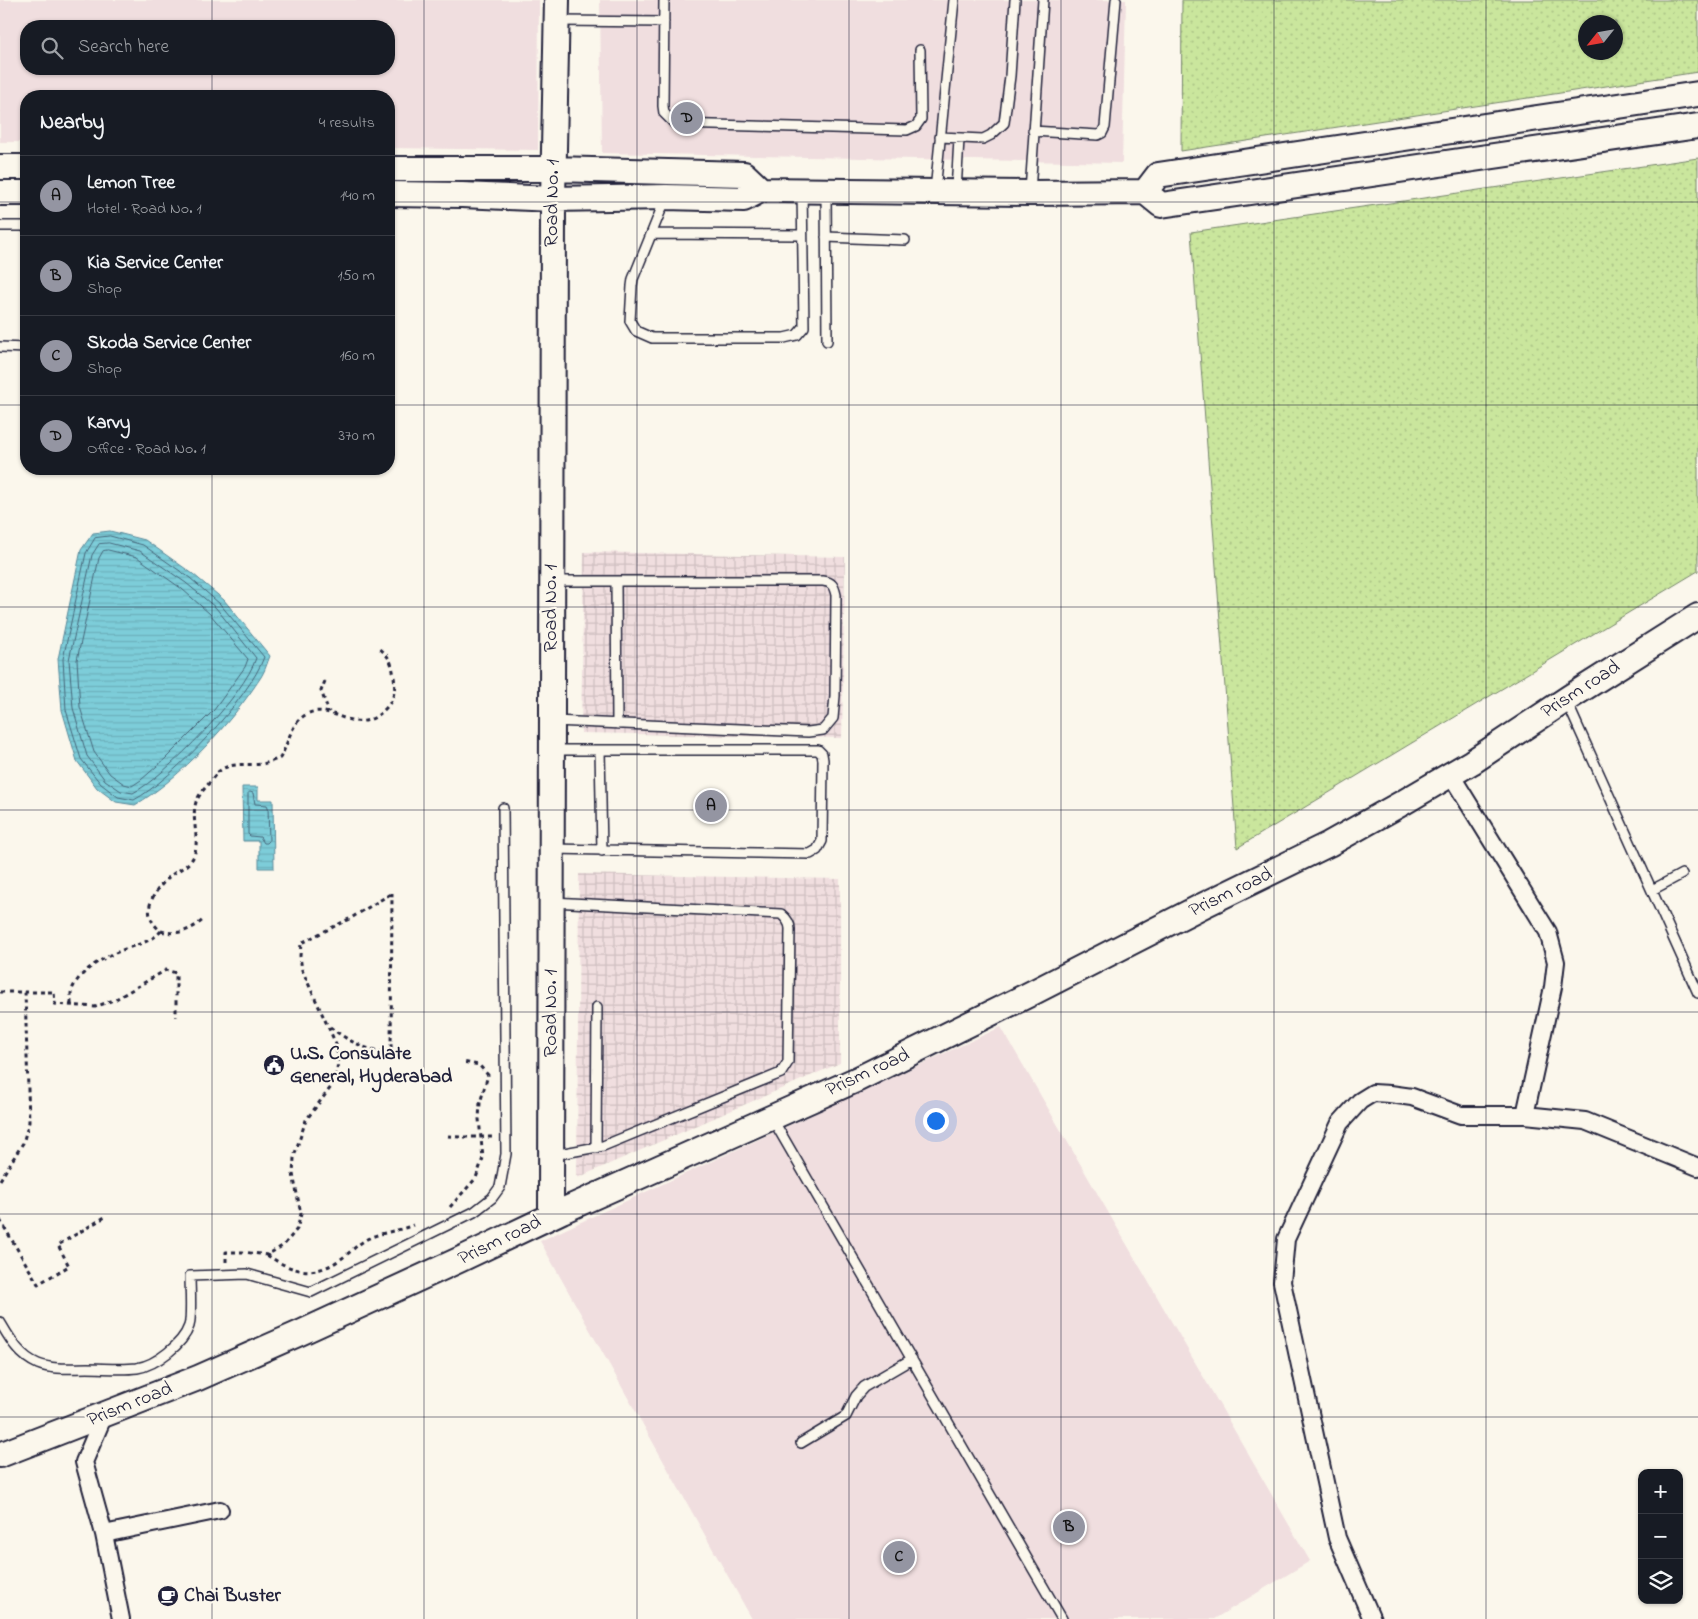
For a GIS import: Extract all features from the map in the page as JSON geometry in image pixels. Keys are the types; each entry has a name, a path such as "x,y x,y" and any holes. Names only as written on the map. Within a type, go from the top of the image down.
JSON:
{"street":[{"name":"Road No. 1","path":"550,1216 552,199 558,10"},
{"path":"1146,192 1158,175 1698,94"},
{"path":"395,194 462,194 552,199 744,198 761,190 1030,193 1146,192 1161,205 1698,126"},
{"path":"0,167 20,167"},
{"path":"395,168 744,174 761,190"},
{"path":"0,192 20,193"},
{"name":"Prism road","path":"0,1455 198,1378 459,1260 550,1216 858,1079 1329,844 1452,775 1698,616"},
{"path":"1452,775 1548,932 1556,962 1554,987 1525,1115"},
{"path":"1372,1619 1337,1538 1282,1282 1286,1239 1340,1123 1360,1101 1373,1093 1390,1094 1412,1097 1461,1115 1525,1115 1584,1121 1698,1167"},
{"path":"104,1415 84,1462 104,1534 121,1619"},
{"path":"104,1534 220,1510"}],"lane":[{"path":"664,0 663,106 664,113 675,124 907,130 916,126 920,119 920,50"},
{"path":"945,192 940,137 954,0"},
{"path":"940,137 982,139 991,135 1004,123 1010,76 1015,0"},
{"path":"1030,193 1044,0"},
{"path":"1033,131 1098,135 1102,133 1105,127 1116,0"},
{"path":"558,10 664,22"},
{"path":"945,192 959,139"},
{"path":"666,197 633,278 630,321 636,331 652,338 784,338 797,335 804,327 802,191"},
{"path":"826,191 827,342"},
{"path":"0,226 20,226"},
{"path":"652,234 802,234"},
{"path":"826,238 905,240"},
{"path":"0,347 20,348"},
{"path":"551,581 823,581 830,582 834,587 836,595 836,696 833,718 823,730 808,732 552,721"},
{"path":"616,581 617,724"},
{"path":"1566,700 1698,993"},
{"path":"552,750 818,750 822,754 823,760 822,841 817,850 810,854 552,849"},
{"path":"600,750 602,851"},
{"path":"0,1322 14,1346 38,1364 59,1368 138,1368 164,1356 183,1337 189,1325 190,1276 247,1274 311,1292 474,1212 492,1198 500,1187 506,1154 503,808"},
{"path":"1652,890 1682,874"},
{"path":"550,1156 603,1146 781,1072 788,1062 790,925 781,914 552,902"},
{"path":"596,1148 597,1008"},
{"path":"772,1118 1062,1619"},
{"path":"801,1443 846,1416 856,1396 864,1387 912,1359"}],"path":[{"path":"204,919 190,929 169,934 161,931 151,921 148,913 159,888 192,860 196,852 195,808 200,795 218,772 229,766 262,764 280,758 294,725 306,714 317,710 330,713 342,719 361,721 380,714 393,699 395,681 389,656 379,648"},
{"path":"325,681 321,691 330,713"},
{"path":"267,1255 284,1245 297,1229 301,1214 293,1174 294,1158 301,1130 306,1120 331,1087 337,1071 336,1044 302,970 300,956 302,943 351,918 392,893 390,1053 378,1052 358,1045 343,1037 329,1026"},
{"path":"72,1004 71,994 76,983 98,961 148,941 157,936 161,931"},
{"path":"0,992 54,992 55,1004 95,1006 116,1000 166,970 176,973 176,1018"},
{"path":"0,1180 23,1143 29,1122 26,991"},
{"path":"443,1212 463,1195 476,1178 483,1158 478,1119 480,1103 488,1075 479,1066 463,1062"},
{"path":"448,1136 505,1137"},
{"path":"0,1220 38,1284 69,1266 58,1245 105,1217"},
{"path":"225,1275 226,1252 267,1255 280,1264 299,1272 311,1271 328,1267 339,1261 368,1238 421,1222"}],"shaded area":[{"path":"0,0 539,0 538,150 395,148 395,90 20,90 20,142 0,142"},
{"path":"600,0 1126,0 1122,163 602,153"},
{"path":"584,552 845,557 842,738 581,733"},
{"path":"579,874 840,879 840,1063 577,1178"},
{"path":"1001,1027 1310,1561 1214,1619 752,1619 540,1241"}],"green space":[{"path":"1182,0 1698,0 1698,72 1181,151"},
{"path":"1698,158 1698,571 1237,848 1191,232"}],"water":[{"path":"110,531 145,540 193,574 224,600 270,656 261,677 221,730 170,780 135,805 116,802 97,788 77,761 62,710 58,659 81,550 93,533"},
{"path":"242,787 258,787 258,800 273,800 274,868 259,868 259,841 243,841"}],"place":[{"name":"Karvy","path":"687,118"},
{"name":"Lemon Tree","path":"711,806"},
{"name":"U.S. Consulate General, Hyderabad","path":"274,1065"},
{"name":"Kia Service Center","path":"1069,1527"},
{"name":"Skoda Service Center","path":"899,1557"},
{"name":"Chai Buster","path":"168,1596"}]}
